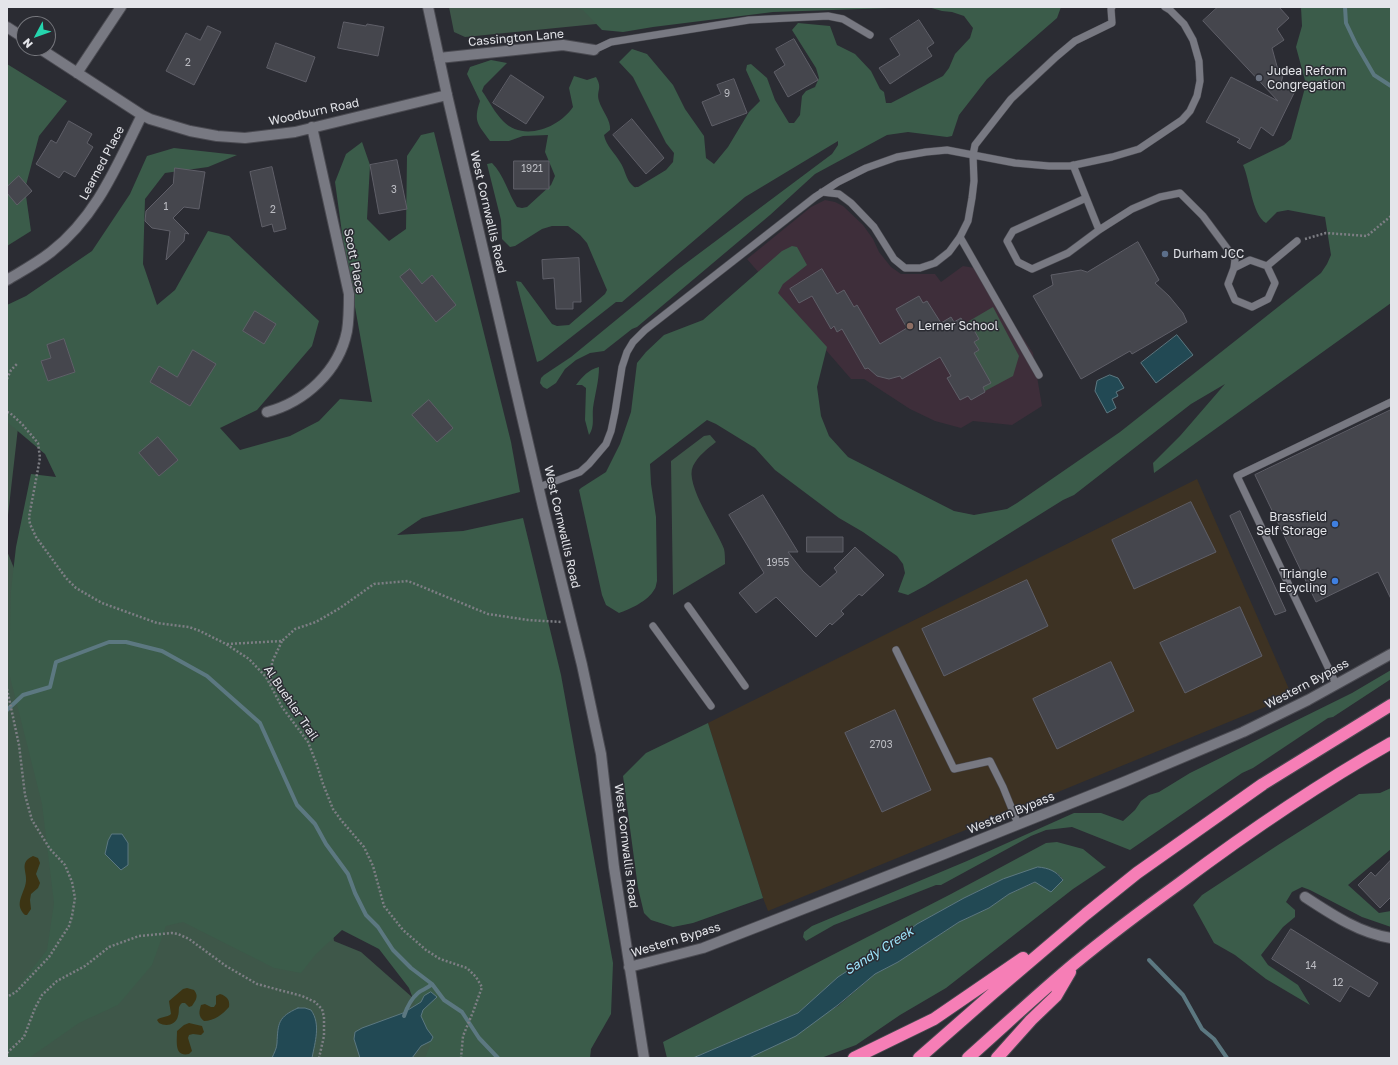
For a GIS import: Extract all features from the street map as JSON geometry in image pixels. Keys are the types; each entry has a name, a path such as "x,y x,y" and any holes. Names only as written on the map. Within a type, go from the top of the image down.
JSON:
{"highway":[{"path":"919,1058 1086,914 1137,873 1263,784 1391,706"},
{"path":"968,1058 1074,964 1150,905 1281,810 1342,771 1391,743"},
{"path":"854,1058 934,1019 1086,914"},
{"path":"997,1058 1031,1020 1056,996 1074,964"}],"street":[{"path":"77,73 121,7"},
{"name":"West Cornwallis Road","path":"428,7 447,95 582,665 601,754 614,867 644,1053"},
{"path":"7,27 16,33"},
{"name":"Cassington Lane","path":"439,58 563,45 594,50"},
{"name":"Woodburn Road","path":"51,56 150,119 190,131 231,138 283,134 447,95"},
{"name":"Learned Place","path":"7,280 52,252 71,234 90,211 106,188 142,115"},
{"name":"Scott Place","path":"266,412 289,404 320,382 341,350 347,332 349,313 348,294 312,127"},
{"name":"Western Bypass","path":"629,967 703,948 1124,782 1243,732 1308,700 1391,654"},
{"path":"1305,898 1334,916 1364,930 1391,938"}],"lane":[{"path":"822,192 839,194 851,203 874,227 894,259 905,268 920,268 935,263 949,252 960,237 968,221 974,181 973,155 975,145 1011,99 1056,57 1075,42 1112,23 1112,7"},
{"path":"539,487 580,472 606,444 611,432 622,367 627,352 633,342 645,330 822,192 838,182 866,168 896,157 947,150 1015,163 1049,166 1073,165 1112,157 1139,149 1182,120 1190,111 1197,96 1200,81 1199,61 1193,40 1184,24 1165,7"},
{"path":"594,50 611,42 749,20 828,16 843,19 870,35"},
{"path":"1073,165 1098,230"},
{"path":"1086,198 1013,231 1007,241 1018,262 1032,269 1068,253 1098,230 1132,209 1160,197 1180,193 1203,216 1235,259 1234,268 1228,284 1236,300 1252,307 1268,299 1274,283 1267,266 1250,260 1234,268"},
{"path":"960,237 1039,376"},
{"path":"1267,266 1297,241"},
{"path":"1336,684 1237,476 1391,402"},
{"path":"688,606 745,686"},
{"path":"653,626 711,706"},
{"path":"896,650 954,769 990,762 1004,787 1018,824"}],"path":[{"path":"1297,241 1326,233 1367,236 1391,216"},
{"path":"7,378 11,370 17,364"},
{"name":"Al Buehler Trail","path":"7,412 22,424 38,443 40,458 29,517 30,524 36,537 66,578 76,588 102,603 157,623 189,627 226,644 249,659 266,677 282,707 308,742 333,809 364,847 373,866 384,906 403,930 426,950 440,959 467,968 476,977 482,987 464,1031 461,1058"},
{"path":"271,686 272,662 282,641 295,629 316,622 334,612 374,584 408,581 488,614 528,620 571,623"},
{"path":"226,644 282,641"},
{"path":"7,689 19,745 25,795 32,820 50,849 65,865 72,882 74,898 69,926 49,957 16,992 7,997"},
{"path":"7,1053 24,1038 35,1008 42,996 57,982 85,966 109,946 139,936 172,933 189,939 226,966 257,984 302,996 315,1002 322,1009 324,1017 324,1036 319,1058"}],"shaded area":[{"name":"Lerner School","path":"825,200 835,202 843,206 863,225 873,239 879,252 891,267 901,274 935,274 941,282 963,266 978,270 1033,353 1042,406 1012,425 973,421 961,428 935,421 910,409 864,379 851,379 747,259 811,207"},
{"path":"1197,479 1292,696 768,911 708,723"}],"green space":[{"path":"449,7 768,7 465,37 454,32"},
{"path":"573,7 921,7 773,12 623,32 602,30 583,10"},
{"path":"928,7 1061,7 1057,18 987,79 959,115 952,136 947,137 908,132 887,135 815,174 770,215 637,327 632,329 604,351 590,353 576,360 565,369 556,383 547,389 543,387 540,383 541,378 544,375 571,357 677,270 832,154 838,145 838,141 745,197 622,302 616,302 542,360 537,362 516,281 521,282 552,324 557,326 569,325 605,294 607,290 587,243 580,235 568,226 552,226 542,229 515,246 510,247 502,239 501,220 487,164 492,163 496,168 517,207 527,207 551,185 555,176 545,152 548,135 523,136 509,141 490,141 482,131 478,122 477,114 480,101 467,74 470,67 491,60 507,63 484,86 482,91 503,121 520,131 540,130 559,121 573,107 569,88 574,76 587,80 596,77 599,84 599,101 610,126 610,130 604,135 605,139 622,165 630,183 634,187 638,187 666,170 673,162 674,153 666,143 633,77 619,62 632,49 647,54 673,85 685,109 704,136 706,158 714,164 728,147 749,112 760,101 746,70 747,65 751,64 767,78 775,100 789,123 794,123 800,115 802,96 806,91 815,87 819,78 816,68 792,30 798,23 830,26 837,45 855,54 871,71 880,89 884,92 886,103 891,103 943,76 949,68 955,54 970,38 973,28 964,16"},
{"path":"1301,7 1391,7 1391,303 1154,473 1153,463 1180,436 1225,384 1191,404 1074,495 1063,500 925,586 908,595 898,592 905,573 903,564 897,556 863,532 839,518 775,470 755,448 707,420 650,464 651,484 656,517 657,581 655,589 643,601 628,610 619,613 606,605 602,595 579,490 606,472 620,444 631,412 637,363 664,335 703,320 782,251 792,246 797,247 807,265 783,284 778,293 827,347 817,387 821,416 829,436 848,457 954,511 974,515 1007,509 1120,432 1321,273 1331,255 1325,217 1288,210 1277,212 1266,223 1257,213 1243,165 1284,145 1291,139 1306,84 1296,47 1302,26"},
{"path":"7,64 67,101 39,136 25,189 31,231 7,246"},
{"path":"434,132 511,442 520,492 422,518 397,535 463,531 523,518 561,675 613,963 611,1014 591,1049 590,1058 425,1058 430,1045 409,988 379,949 342,930 316,954 301,973 274,968 183,922 166,926 152,965 118,1005 79,1023 29,1058 7,1058 7,995 16,989 47,950 54,903 42,804 9,673 11,590 16,547 31,474 56,477 45,454 7,422 7,305 26,296 92,251 130,194 147,156 174,148 237,155 208,167 165,173 145,199 143,264 157,305 175,290 208,231 229,236 319,321 312,346 257,410 220,428 240,450 290,436 319,421 340,399 372,402 343,240 335,182 346,154 362,142 370,165 367,219 389,241 406,229 407,156 421,135"},
{"path":"993,307 1019,356 1013,376 985,391 965,358 979,350 974,342 979,339 971,325 966,327 964,324"},
{"path":"599,367 593,408 593,425 589,435 585,420 586,388 582,385 576,385 586,374"},
{"path":"7,421 18,428 7,524"},
{"path":"710,435 716,442 697,459 693,466 693,484 703,508 721,541 725,554 725,564 673,595 671,461 704,436"},
{"path":"7,551 35,620 323,869 334,941 361,952 430,1013 440,1058 7,1058"},
{"path":"1391,670 1391,679 1333,717 1328,718 1253,768 1242,773 1130,850 1072,827 1046,830 1031,836 941,885 936,885 834,925 806,941 803,937 804,932 812,926 967,861 1074,813 1101,813 1123,821 1135,810 1141,801 1149,795 1159,792 1190,773 1352,693"},
{"path":"708,723 763,898 693,923 673,927 651,920 644,913 638,888 623,776 646,753"},
{"path":"1391,788 1391,849 1348,885 1379,913 1391,911 1391,927 1362,917 1302,887 1292,892 1286,902 1295,910 1295,917 1283,927 1261,955 1268,965 1298,985 1310,1005 1266,979 1235,955 1214,943 1193,905 1202,895 1359,794 1380,793"},
{"path":"1057,842 1083,849 1106,867 1073,889 946,988 900,1015 856,1045 821,1058 749,1058 838,1006 875,974 898,962 959,922 989,908 1009,894 1036,882 1063,879 1057,873 1003,879 964,898 917,924 838,977 798,1013 693,1058 667,1058 663,1042 951,894 1046,843"}],"sand":[{"path":"33,856 38,858 40,863 36,874 40,883 38,888 31,894 31,909 27,915 25,915 20,907 20,903 26,881 25,864 29,858"},
{"path":"187,988 194,990 197,996 192,1006 189,1007 185,1003 182,1003 177,1019 173,1023 168,1025 159,1023 157,1020 171,1014 169,1001 183,989"},
{"path":"220,994 228,999 229,1007 218,1017 204,1021 200,1014 201,1005 205,1004 214,1007 216,1004 216,996"},
{"path":"189,1023 202,1026 204,1032 201,1035 189,1035 188,1038 192,1051 189,1054 184,1054 177,1048 177,1031"}],"water":[{"path":"1177,335 1193,355 1156,383 1141,363"},
{"path":"1110,375 1118,378 1124,388 1116,392 1118,396 1112,399 1116,408 1107,413 1095,391 1097,381"},
{"path":"112,834 122,834 128,843 128,865 121,870 105,854 108,841"},
{"path":"1038,867 1052,870 1063,880 1051,892 1035,882 1009,894 989,908 959,922 898,962 875,974 838,1005 796,1036 749,1058 693,1058 798,1013 838,977 917,924 964,898 1003,879"},
{"path":"431,992 437,997 423,1010 421,1016 427,1029 433,1037 431,1041 421,1046 412,1058 360,1058 354,1039 355,1032 403,1013 421,1002 424,996"},
{"path":"298,1008 311,1010 316,1021 316,1039 312,1058 272,1058 276,1047 280,1021 286,1014"}],"building":[{"name":"Judea Reform Congregation","path":"1218,7 1279,7 1289,18 1277,29 1284,40 1272,48 1278,70 1284,71 1281,83 1296,89 1273,136 1261,127 1250,149 1237,142 1240,139 1206,122 1231,77 1278,101 1203,21"},
{"path":"919,20 934,43 927,48 932,56 890,84 879,68 900,55 890,39"},
{"path":"344,22 366,26 367,24 384,27 378,56 338,48"},
{"path":"208,26 221,32 194,85 166,71 186,33 200,40"},
{"path":"794,39 818,80 788,97 774,72 785,65 776,49"},
{"path":"276,43 315,57 306,82 267,68"},
{"path":"511,75 544,97 526,124 493,103"},
{"path":"734,79 747,113 712,126 702,102 721,94 717,85"},
{"path":"632,119 664,158 646,174 613,135"},
{"path":"69,121 92,134 87,143 93,147 75,177 64,171 59,178 36,164 51,140 56,143"},
{"path":"397,160 407,209 379,214 370,165"},
{"path":"514,161 549,161 549,189 514,189"},
{"path":"272,167 286,229 274,232 272,224 262,227 250,172"},
{"path":"175,168 205,172 199,209 184,207 173,218 189,234 185,233 184,241 166,260 170,231 152,228 145,221 146,211 173,184"},
{"path":"19,176 32,191 17,205 7,193 7,187"},
{"path":"1138,242 1159,280 1155,283 1169,296 1183,313 1187,322 1132,354 1130,351 1081,379 1033,296 1053,285 1051,275 1081,270 1087,272"},
{"path":"579,258 581,302 573,302 573,309 556,309 554,278 543,279 542,260"},
{"path":"410,269 422,284 432,275 456,305 436,322 400,277"},
{"path":"822,269 837,294 844,290 854,307 857,305 880,344 907,328 896,309 919,296 923,303 927,301 941,323 951,317 954,322 961,318 966,327 971,325 979,339 974,342 979,350 974,353 991,383 983,387 985,392 971,400 968,396 960,400 947,378 951,376 940,357 902,379 900,376 889,379 877,376 868,368 865,369 842,329 837,332 834,326 831,329 812,296 799,303 790,289"},
{"path":"255,311 276,324 264,344 243,331"},
{"path":"64,339 75,372 48,381 41,361 51,358 47,345"},
{"path":"193,350 216,364 190,406 150,382 159,366 177,377"},
{"path":"429,400 453,428 437,442 412,415"},
{"name":"Brassfield Self Storage","path":"1391,410 1391,599 1378,572 1316,602 1255,475"},
{"path":"158,437 178,460 159,476 139,453"},
{"path":"763,495 798,552 788,552 803,571 820,587 837,572 834,568 855,547 884,575 862,596 859,594 841,611 844,614 832,625 830,623 816,637 776,597 756,613 739,593 764,573 729,515"},
{"path":"1191,502 1216,552 1134,589 1112,540"},
{"path":"1240,511 1286,611 1275,615 1230,516"},
{"path":"807,537 843,537 843,552 807,552"},
{"path":"1027,580 1048,626 944,676 922,629"},
{"path":"1240,607 1262,656 1185,693 1160,643"},
{"path":"1111,662 1134,711 1057,749 1033,699"},
{"path":"895,710 931,790 882,812 845,733"},
{"path":"1391,860 1391,897 1380,908 1358,885 1371,872 1375,876"},
{"path":"1291,929 1378,983 1369,997 1350,986 1340,1002 1272,959"}],"waterway":[{"path":"1345,7 1346,23 1374,75 1391,86"},
{"path":"7,710 23,695 50,687 56,662 109,642 126,642 162,651 207,676 260,723 297,805 315,824 326,844 348,874 355,893 366,915 378,927 393,950 411,968 432,984 444,1000 462,1012 479,1038 498,1058"},
{"name":"Sandy Creek","path":"1149,960 1183,995 1202,1029 1214,1039 1227,1058"},
{"path":"404,1016 413,998 432,984"}],"place":[{"name":"Judea Reform Congregation","path":"1259,78"},
{"name":"Durham JCC","path":"1165,254"},
{"name":"Lerner School","path":"910,326"},
{"name":"Brassfield Self Storage","path":"1335,524"},
{"name":"Triangle Ecycling","path":"1335,581"}]}
